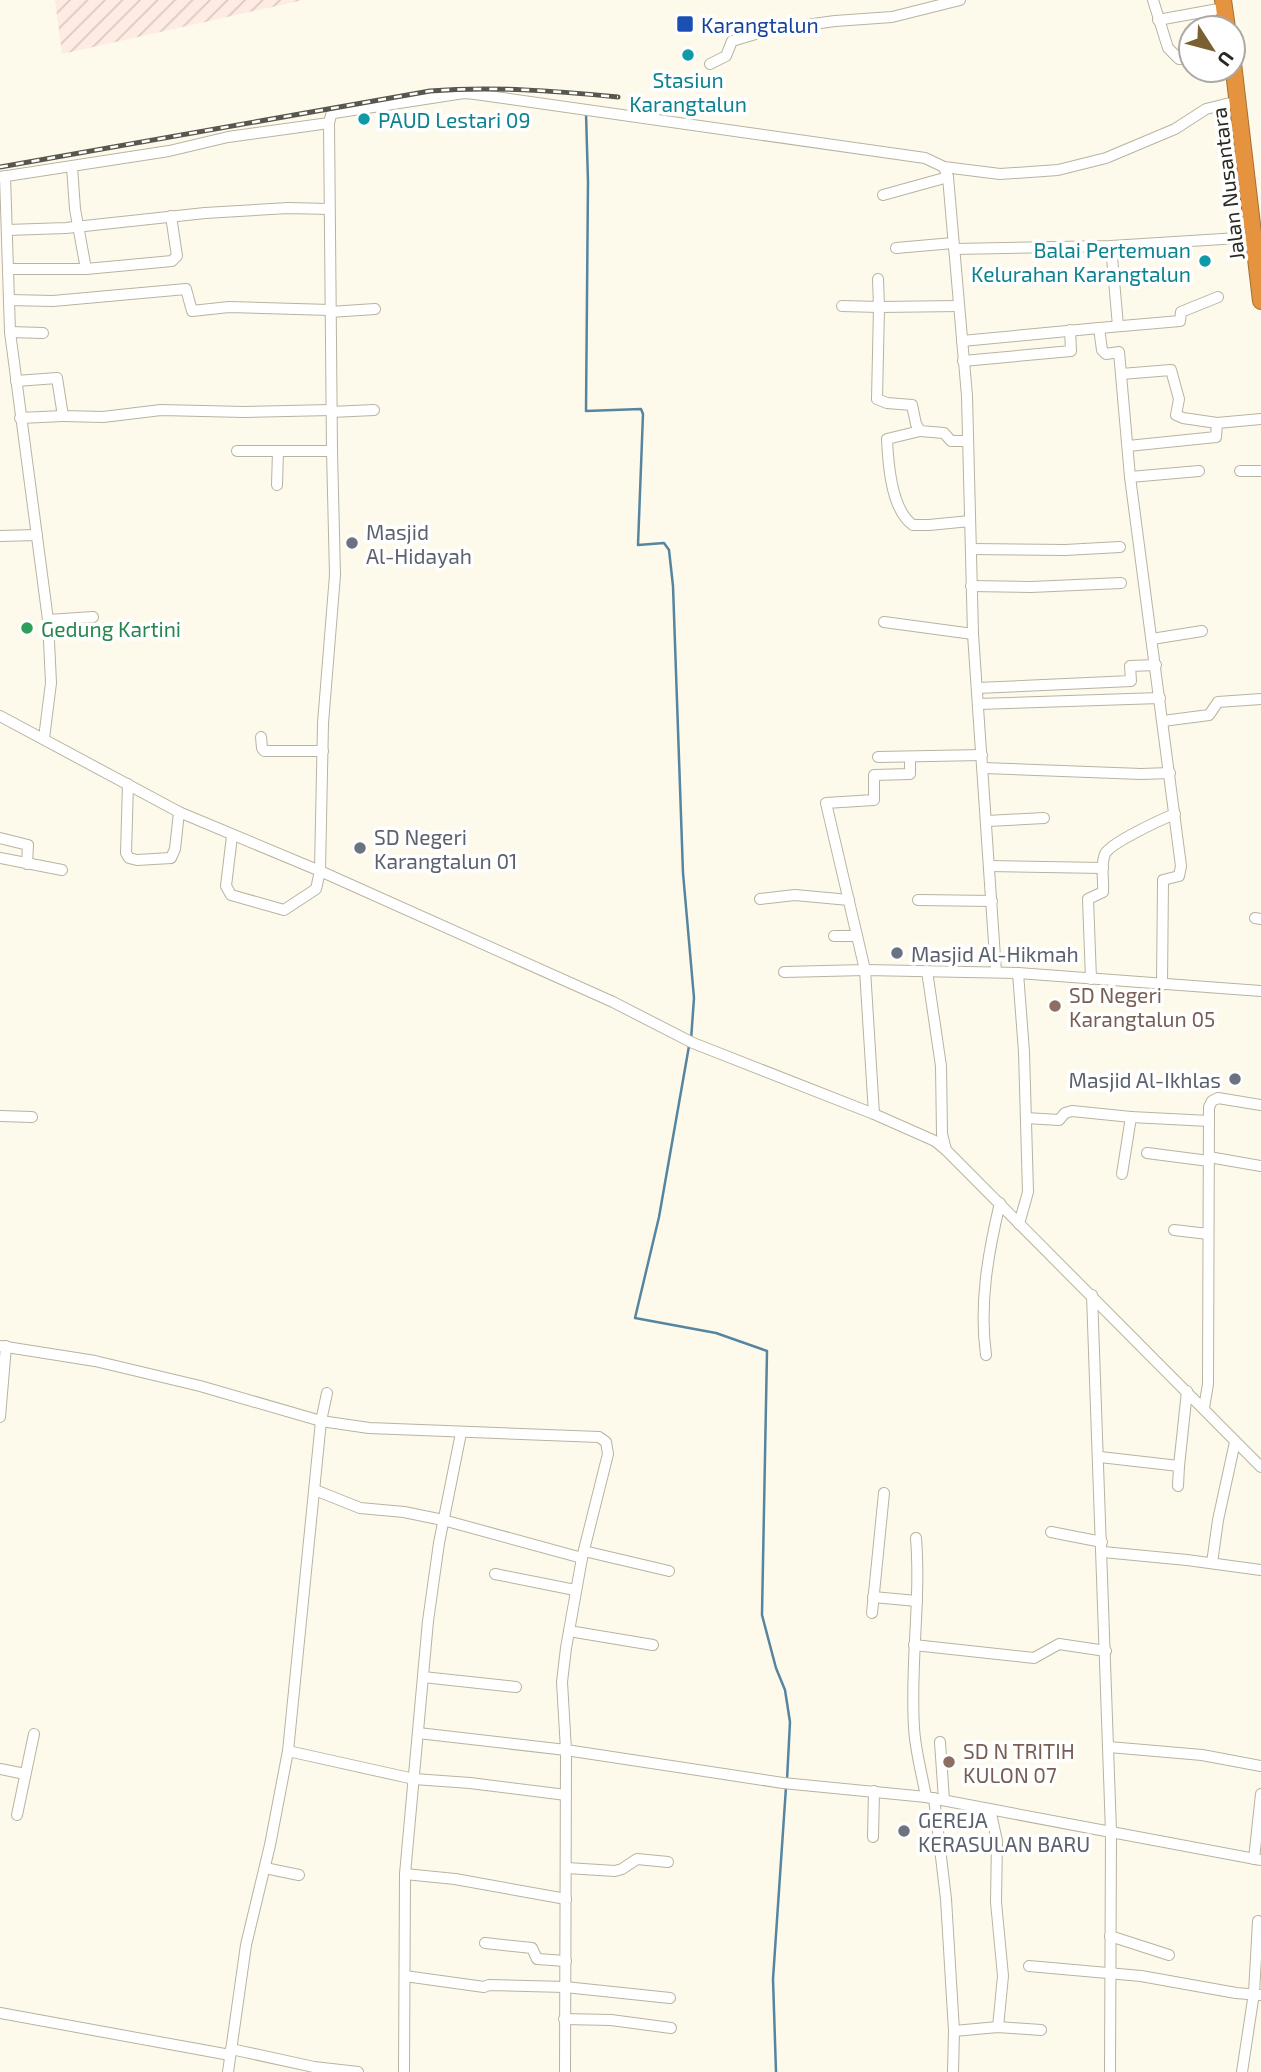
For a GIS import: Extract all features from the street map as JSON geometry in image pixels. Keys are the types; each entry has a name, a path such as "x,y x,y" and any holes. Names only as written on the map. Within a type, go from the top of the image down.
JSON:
{"highway":[{"name":"Jalan Nusantara","path":"1236,84 1261,301"}],"street":[{"path":"710,64 726,56 732,41 749,34 817,23 892,17 960,0"},
{"path":"1153,0 1168,48 1177,58"},
{"path":"1158,20 1224,4"},
{"path":"232,836 226,886 228,893 236,898 284,910 311,894 319,880 320,871 323,751 335,576 329,209 331,115 338,111 464,93 475,94 925,158 946,172"},
{"path":"883,195 946,172 1047,172 1089,164 1175,129 1206,108 1238,101"},
{"path":"44,738 51,683 48,620 6,294 8,269 3,177 329,123"},
{"path":"72,167 86,269"},
{"path":"946,172 962,341 968,442 973,634 996,972"},
{"path":"6,230 288,208 329,209"},
{"path":"8,269 86,269 174,260 177,256 172,216"},
{"path":"896,248 1111,246 1254,237"},
{"path":"1111,246 1118,326"},
{"path":"878,279 877,399 887,403 912,405 920,431"},
{"path":"6,294 53,301 186,289 192,311 229,307 375,310"},
{"path":"962,341 1180,321 1181,312 1218,297"},
{"path":"842,306 959,306"},
{"path":"1099,328 1102,351 1107,354 1119,352 1130,477 1181,872 1178,876 1163,880 1162,985"},
{"path":"963,360 1071,351 1070,330"},
{"path":"10,332 43,333"},
{"path":"1121,374 1171,370 1179,399 1176,415 1183,418 1217,423 1261,419"},
{"path":"16,382 57,378 60,381 63,416"},
{"path":"20,418 103,417 161,410 374,410"},
{"path":"1128,446 1216,437 1217,423"},
{"path":"968,442 949,440 944,432 920,431 887,439 895,498 900,510 913,525 929,526 970,521"},
{"path":"237,451 332,451"},
{"path":"277,485 278,451"},
{"path":"1130,477 1199,471"},
{"path":"1240,471 1261,471"},
{"path":"0,536 37,535"},
{"path":"971,550 1120,547"},
{"path":"971,586 1031,587 1121,583"},
{"path":"48,620 93,617"},
{"path":"884,622 973,634"},
{"path":"1152,639 1202,631"},
{"path":"977,688 1131,681 1130,666 1156,665"},
{"path":"978,704 1160,698"},
{"path":"1163,720 1209,715 1218,702 1261,699"},
{"path":"0,716 179,812 320,871 613,1002 689,1041 874,1114 935,1142 1000,1203 1261,1467"},
{"path":"261,737 264,751 323,751"},
{"path":"878,757 982,755"},
{"path":"874,1114 865,970 826,803 874,800 874,775 910,774 910,757"},
{"path":"983,768 1141,774 1170,772"},
{"path":"128,784 126,853 129,858 170,858 175,849 179,812"},
{"path":"1091,979 1088,899 1103,892 1104,855 1111,847 1149,825 1175,814"},
{"path":"987,821 1044,818"},
{"path":"0,838 28,845 27,864"},
{"path":"0,858 62,870"},
{"path":"989,866 1103,868"},
{"path":"760,899 795,895 849,900"},
{"path":"918,900 992,901"},
{"path":"834,936 857,936"},
{"path":"928,971 940,1066 942,1134 946,1150"},
{"path":"784,972 996,972 1261,991"},
{"path":"1018,973 1028,1192 1019,1224"},
{"path":"1204,1408 1208,1384 1209,1107 1212,1101 1218,1098 1261,1105"},
{"path":"1026,1118 1059,1120 1065,1113 1072,1111 1209,1121"},
{"path":"0,1116 32,1117"},
{"path":"1122,1174 1131,1117"},
{"path":"1147,1153 1261,1166"},
{"path":"986,1355 983,1313 987,1269 1000,1203"},
{"path":"1174,1230 1209,1234"},
{"path":"1092,1295 1100,1457 1111,1832 1110,2072"},
{"path":"0,1417 3,1346 108,1364 200,1386 321,1421 369,1428 599,1437 606,1442 608,1454 575,1590 562,1682 566,1750 565,2072"},
{"path":"1178,1486 1187,1391"},
{"path":"228,2072 246,1945 265,1868 288,1751 321,1421 327,1393"},
{"path":"404,2072 405,1874 428,1621 443,1520 461,1433"},
{"path":"1212,1563 1218,1520 1235,1442"},
{"path":"1100,1457 1180,1465"},
{"path":"314,1490 360,1508 404,1512 669,1571"},
{"path":"872,1613 884,1493"},
{"path":"1051,1532 1102,1547 1261,1570"},
{"path":"916,1538 914,1729 935,1798 946,1899 954,2031 953,2072"},
{"path":"495,1574 575,1590"},
{"path":"873,1597 917,1601"},
{"path":"569,1631 653,1645"},
{"path":"914,1645 1034,1658 1059,1644 1106,1651"},
{"path":"423,1677 516,1687"},
{"path":"418,1733 566,1750 788,1783 935,1798 1257,1859 1261,1794"},
{"path":"17,1815 34,1734"},
{"path":"935,1798 940,1742"},
{"path":"1109,1747 1202,1755 1261,1766"},
{"path":"288,1751 414,1779 566,1795"},
{"path":"0,1769 25,1774"},
{"path":"873,1837 874,1791"},
{"path":"990,1809 997,1841 996,1902 1003,1976 999,2027"},
{"path":"566,1868 615,1871 637,1859 668,1861"},
{"path":"265,1868 299,1875"},
{"path":"405,1874 455,1879 566,1899"},
{"path":"1242,2072 1257,1994 1258,1921"},
{"path":"1110,1936 1169,1955"},
{"path":"485,1943 532,1948 537,1959 566,1961"},
{"path":"1029,1966 1175,1980 1236,1993 1257,1994"},
{"path":"405,1976 484,1987 565,1987 670,1998"},
{"path":"0,2013 230,2052 317,2070 358,2072"},
{"path":"564,2019 611,2020 671,2028"},
{"path":"954,2031 999,2027 1041,2030"}],"shaded area":[{"path":"55,0 303,0 62,54"}],"waterway":[{"path":"586,113 586,411 641,409 643,414 638,545 664,543 669,550 673,586 683,873 694,998 691,1040"},
{"path":"689,1046 659,1217 635,1318 716,1333 767,1351 762,1615 776,1668 785,1690 790,1722 787,1780"},
{"path":"776,2072 773,1979 786,1787"}],"railway":[{"path":"0,167 430,91 501,89 618,97"}],"place":[{"name":"Karangtalun","path":"685,24"},
{"name":"Stasiun Karangtalun","path":"688,55"},
{"name":"PAUD Lestari 09","path":"364,119"},
{"name":"Balai Pertemuan Kelurahan Karangtalun","path":"1205,261"},
{"name":"Masjid Al-Hidayah","path":"352,543"},
{"name":"Gedung Kartini","path":"27,628"},
{"name":"SD Negeri Karangtalun 01","path":"360,848"},
{"name":"Masjid Al-Hikmah","path":"897,953"},
{"name":"SD Negeri Karangtalun 05","path":"1055,1006"},
{"name":"Masjid Al-Ikhlas","path":"1235,1079"},
{"name":"SD N TRITIH KULON 07","path":"949,1762"},
{"name":"GEREJA KERASULAN BARU","path":"904,1831"}]}
